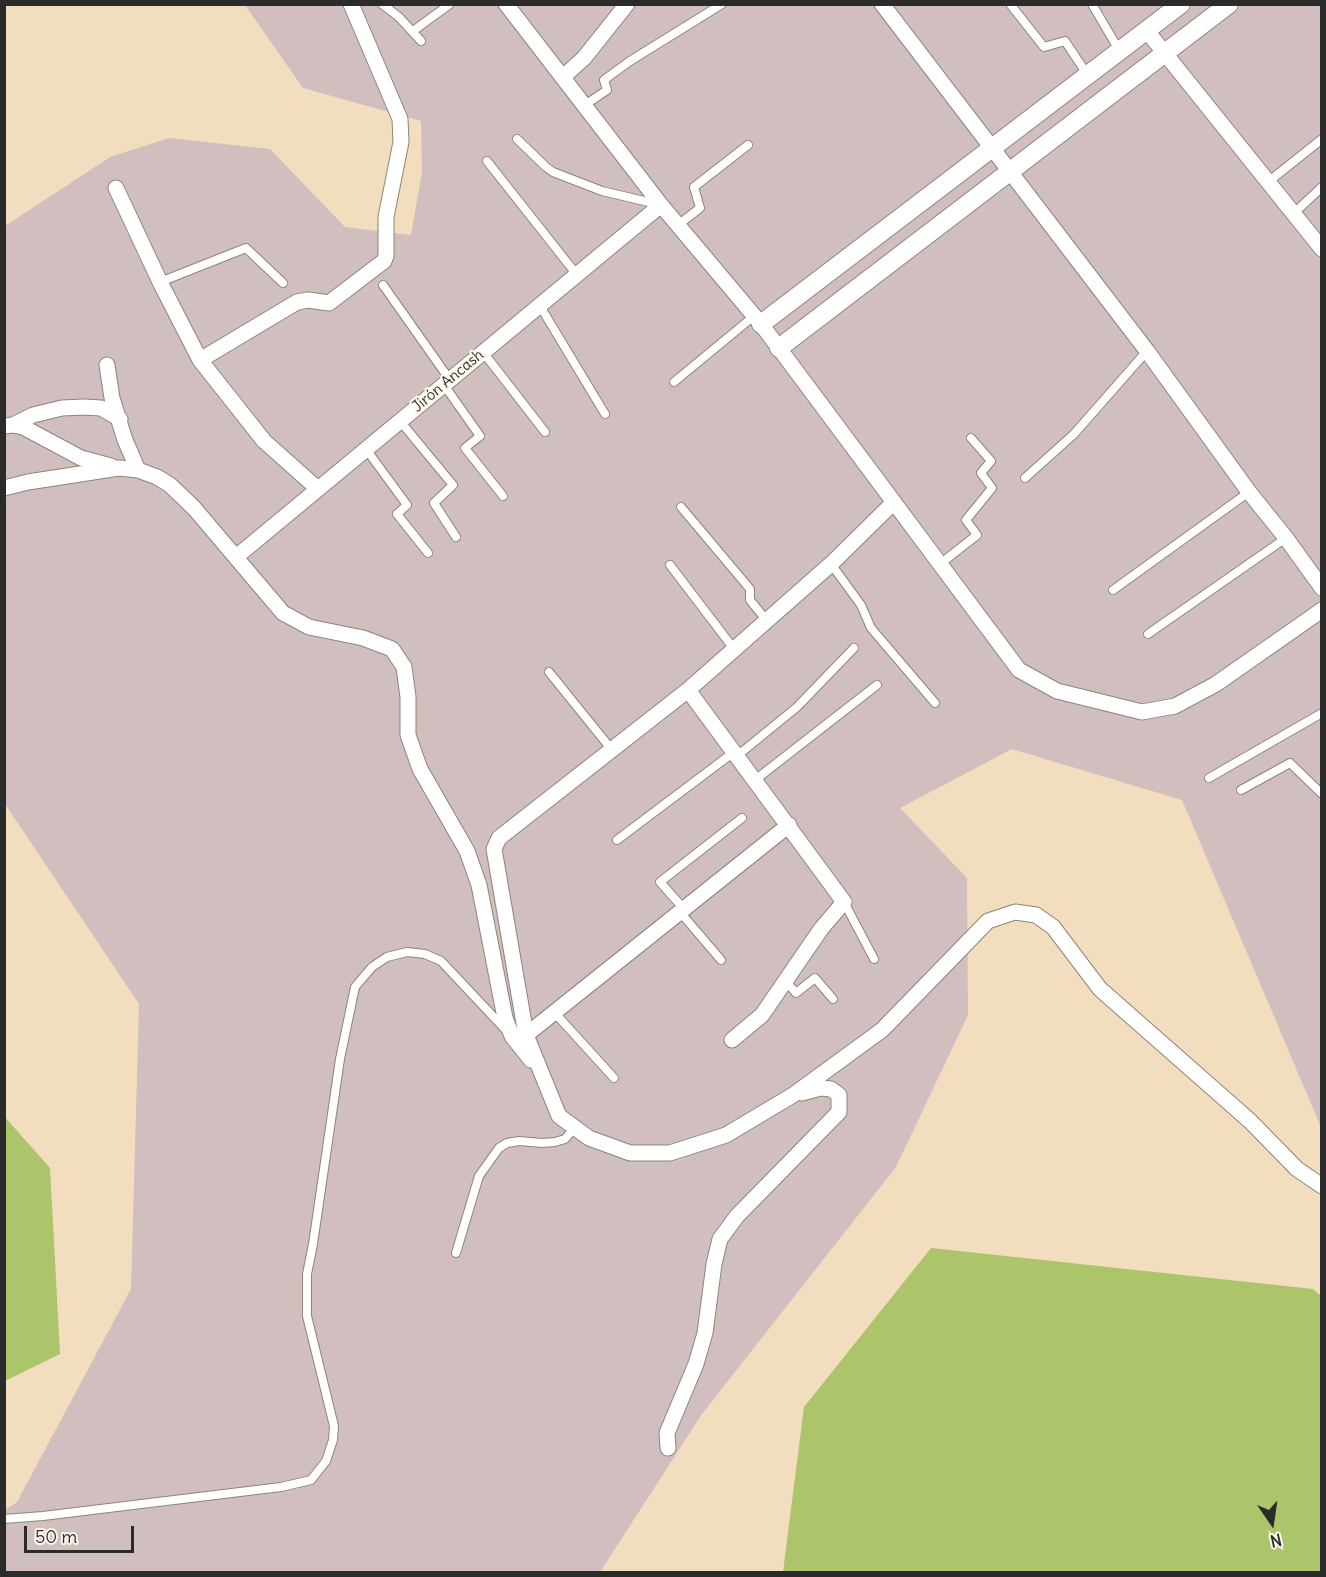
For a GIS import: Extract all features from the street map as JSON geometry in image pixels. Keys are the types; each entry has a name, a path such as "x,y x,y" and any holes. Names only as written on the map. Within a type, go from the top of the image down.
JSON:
{"street":[{"path":"200,360 297,302 308,300 329,303 384,261 387,256 386,217 401,142 400,118 351,4"},
{"path":"506,4 661,205 758,320 1019,670 1057,691 1142,711 1175,706 1216,684 1322,610"},
{"path":"563,77 584,58 627,4"},
{"path":"882,4 1147,351 1322,588"},
{"path":"758,320 994,148 1181,4"},
{"path":"779,348 1229,4"},
{"path":"1147,31 1322,249"},
{"path":"116,188 200,360 264,441 318,489"},
{"name":"Jirón Ancash","path":"236,557 661,205"},
{"path":"107,365 112,398 125,440 138,470"},
{"path":"9,425 33,415 62,408 101,408 120,419"},
{"path":"9,425 37,434 81,458 138,470 157,477 170,485 194,508 283,613 309,627 363,638 392,650 404,667 408,697 408,735 420,769 466,851 479,885 505,1017 542,1074 559,1116 589,1138 630,1153 670,1153 726,1135 793,1095 882,1030 988,921 1015,912 1036,915 1053,927 1100,989 1250,1121 1297,1169 1322,1186"},
{"path":"4,488 120,468"},
{"path":"519,1036 494,849 499,838 688,690 831,564 894,502"},
{"path":"688,690 844,902 821,929 762,1015 732,1040"},
{"path":"519,1036 554,1012 789,825"},
{"path":"668,1448 667,1433 696,1364 705,1334 714,1264 720,1239 737,1216 839,1112 839,1095 831,1089 820,1088 793,1095"}],"lane":[{"path":"382,4 421,41"},
{"path":"413,31 450,4"},
{"path":"585,105 607,90 604,80 630,61 722,4"},
{"path":"1010,4 1044,47 1065,41 1089,75"},
{"path":"1092,4 1120,51"},
{"path":"517,139 553,172 602,191 661,205"},
{"path":"1268,182 1322,139"},
{"path":"678,225 700,208 694,187 748,145"},
{"path":"487,161 577,275"},
{"path":"1293,214 1322,187"},
{"path":"160,282 246,248 283,283"},
{"path":"383,285 480,436 465,448 503,496"},
{"path":"540,306 605,414"},
{"path":"674,382 758,320"},
{"path":"1025,478 1087,420 1147,351"},
{"path":"483,352 545,432"},
{"path":"400,421 453,485 434,503 456,537"},
{"path":"940,564 976,535 966,520 992,488 981,473 991,461 971,438"},
{"path":"366,449 407,505 397,514 428,553"},
{"path":"1113,590 1249,492"},
{"path":"681,507 750,589 750,600 767,621"},
{"path":"1148,634 1286,538"},
{"path":"831,564 861,605 871,628 935,703"},
{"path":"670,565 734,649"},
{"path":"617,840 797,707 854,648"},
{"path":"549,672 612,751"},
{"path":"755,780 877,685"},
{"path":"1209,778 1322,713"},
{"path":"1241,790 1290,763 1322,794"},
{"path":"721,960 660,882 742,818"},
{"path":"844,902 874,958"},
{"path":"4,1519 280,1487 311,1480 326,1461 333,1440 334,1426 307,1316 307,1274 340,1059 355,987 372,967 387,957 407,952 425,954 441,961 519,1036"},
{"path":"785,980 796,993 815,978 833,999"},
{"path":"554,1012 614,1077"},
{"path":"456,1253 479,1176 499,1148 507,1143 519,1141 555,1142 565,1139 574,1127"}],"shaded area":[{"path":"245,5 1321,5 1321,1127 1182,800 1012,749 900,808 967,878 968,1015 896,1167 702,1414 600,1572 5,1572 5,1510 17,1502 131,1289 139,1004 5,804 5,226 110,157 169,138 270,149 345,227 411,235 422,172 421,121 303,88"}],"green space":[{"path":"4,1116 50,1168 60,1354 5,1381"},
{"path":"931,1248 1313,1289 1321,1296 1321,1572 783,1572 804,1407"}]}
